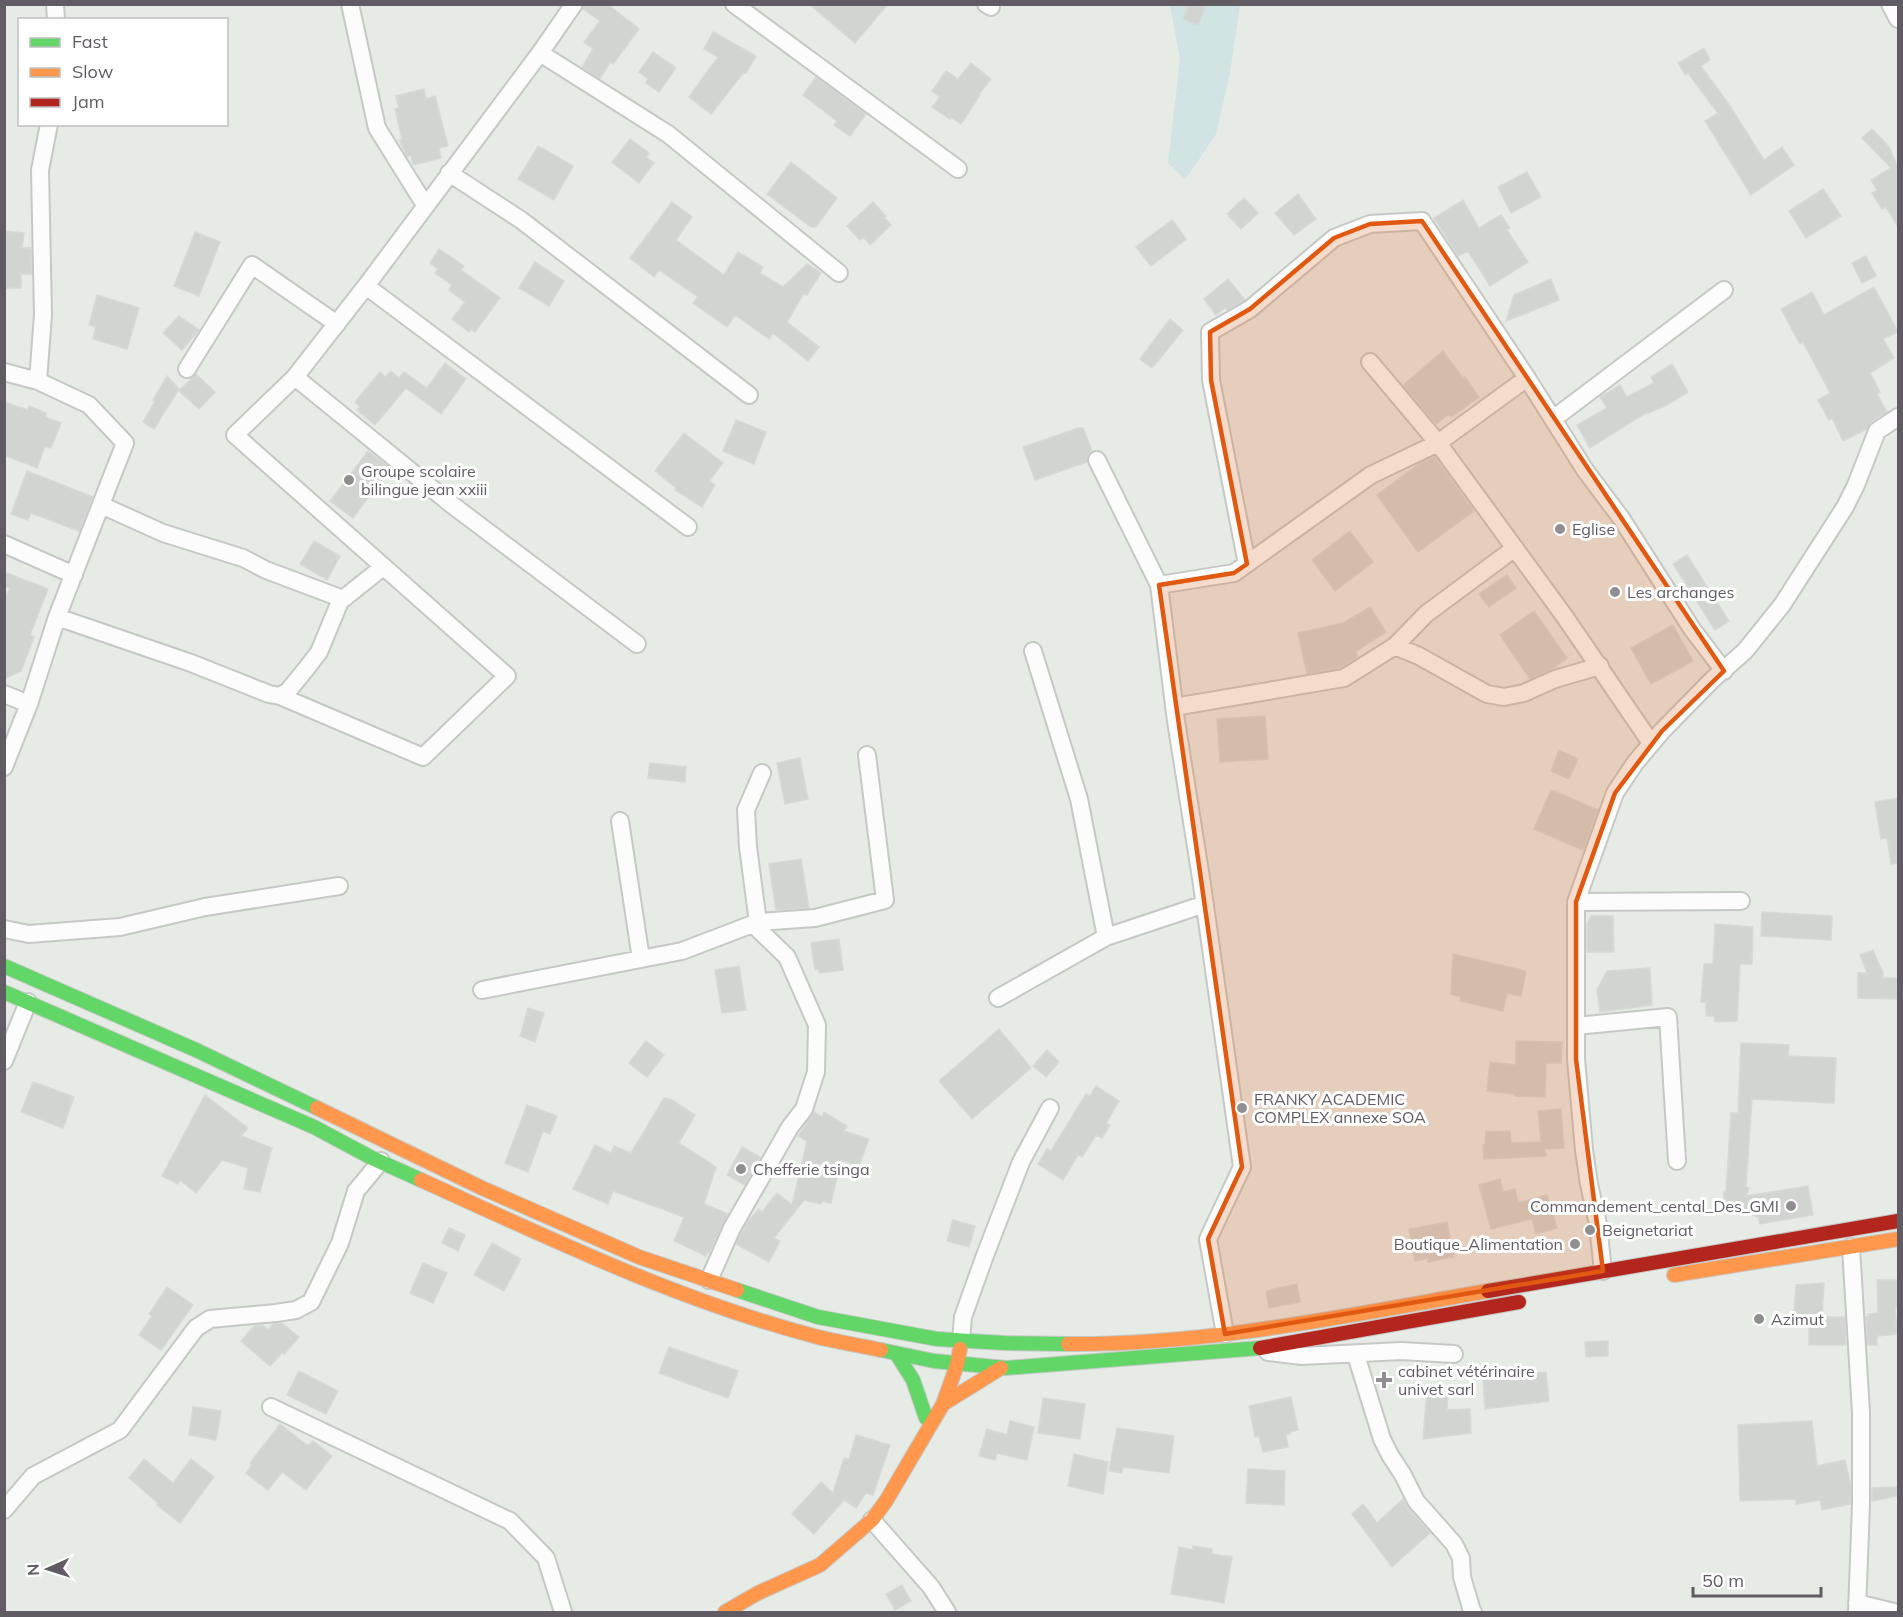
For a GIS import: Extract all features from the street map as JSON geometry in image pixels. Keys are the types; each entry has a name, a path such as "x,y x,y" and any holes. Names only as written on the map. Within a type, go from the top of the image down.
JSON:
{"main road":[{"path":"4,966 196,1050 482,1188 639,1257 818,1317 954,1340 1111,1344 1225,1334 1899,1221"},
{"path":"4,992 314,1127 381,1161 590,1257 703,1301 814,1336 896,1353 940,1367 957,1365 1001,1368 1112,1362 1249,1350 1538,1298"},
{"path":"1665,1276 1899,1239"},
{"path":"943,1404 957,1365 954,1340"},
{"path":"940,1367 954,1340"},
{"path":"896,1353 914,1380 926,1425"},
{"path":"725,1612 758,1593 820,1564 872,1520 886,1501 926,1425 943,1404 1001,1368"},
{"path":"926,1425 934,1391"}],"street":[{"path":"350,4 378,128 425,205"},
{"path":"57,617 280,696 423,757 507,676 235,435 295,377 337,324 540,53 574,4"},
{"path":"734,4 957,168"},
{"path":"1890,4 1899,19"},
{"path":"540,53 668,134 839,273"},
{"path":"38,381 43,315 40,170 49,126"},
{"path":"449,173 521,220 749,395"},
{"path":"1247,564 1211,380 1210,332 1250,309 1334,238 1370,224 1422,221 1527,378 1585,470 1632,534 1692,629 1724,671"},
{"path":"187,369 252,265 337,324"},
{"path":"366,286 688,527"},
{"path":"1553,419 1724,290"},
{"path":"1370,362 1438,443 1600,666 1651,744"},
{"path":"4,372 38,381 89,405 125,443 57,617 29,704 4,767"},
{"path":"295,377 451,504 637,644"},
{"path":"1159,585 1234,573 1371,476 1438,443 1527,378"},
{"path":"1603,1271 1598,1224 1584,1150 1576,1059 1576,902 1615,793 1651,744 1745,651 1782,605 1845,507 1856,486 1877,431 1899,417"},
{"path":"1097,460 1159,585 1174,707 1205,904 1242,1167 1208,1239 1225,1334"},
{"path":"101,506 163,533 243,558 266,570 341,599"},
{"path":"4,543 74,575"},
{"path":"1174,707 1344,678 1395,646 1426,614 1515,548"},
{"path":"280,696 288,691 319,652 341,599 383,567"},
{"path":"1395,646 1419,656 1487,694 1504,697 1524,693 1555,679 1600,666"},
{"path":"1033,651 1079,799 1106,937"},
{"path":"4,694 29,704"},
{"path":"482,990 682,951 758,922 815,918 885,900 867,755"},
{"path":"709,1280 732,1228 790,1127 804,1109 816,1072 817,1025 787,957 759,930 748,847 746,810 762,773"},
{"path":"620,821 641,959"},
{"path":"4,928 29,934 120,927 205,907 339,886"},
{"path":"1576,902 1742,901"},
{"path":"998,998 1106,937 1205,904"},
{"path":"4,1061 28,1002"},
{"path":"1576,1026 1668,1017 1677,1161"},
{"path":"954,1340 1021,1162 1050,1108"},
{"path":"4,1510 33,1476 120,1430 196,1328 204,1322 244,1315 276,1314 296,1310 310,1302 340,1243 356,1191 381,1161"},
{"path":"1851,1247 1861,1413 1861,1504 1857,1608 1894,1612"},
{"path":"1249,1350 1302,1356 1401,1352 1454,1354"},
{"path":"1356,1355 1382,1439 1416,1501 1454,1544 1461,1558 1462,1577 1473,1612"},
{"path":"272,1407 510,1521 546,1558 563,1612"},
{"path":"872,1520 931,1587 947,1612"}],"highlighted area":[{"path":"1422,221 1724,671 1662,731 1615,793 1576,902 1576,1059 1603,1271 1225,1334 1208,1239 1242,1167 1159,585 1234,573 1247,564 1211,380 1210,332 1250,309 1334,238 1370,224"}],"shaded area":[{"path":"1170,5 1240,5 1230,73 1216,134 1185,180 1168,163 1180,59"}],"building":[{"path":"584,4 607,4 639,29 613,64 610,62 600,79 582,67 593,49 584,42 600,21 583,9"},
{"path":"809,4 888,4 855,43"},
{"path":"1189,4 1198,4 1205,8 1198,25 1183,19"},
{"path":"713,32 756,56 746,73 744,72 711,114 689,97 718,57 704,49"},
{"path":"1704,48 1710,60 1701,66 1730,106 1764,160 1782,147 1794,165 1751,195 1705,121 1718,113 1688,73 1685,75 1678,63"},
{"path":"653,52 676,68 659,92 646,83 648,79 639,72"},
{"path":"971,63 991,79 961,124 932,107 940,97 932,91 946,71 958,79"},
{"path":"816,77 866,114 850,136 834,125 837,121 803,95"},
{"path":"424,89 426,99 435,96 448,146 439,148 441,158 413,165 411,156 407,156 399,140 402,139 395,109 399,108 396,96"},
{"path":"1872,129 1889,147 1897,165 1899,164 1899,229 1886,207 1882,209 1872,193 1877,190 1871,180 1891,168 1862,138"},
{"path":"630,139 649,153 646,157 654,163 639,183 612,162"},
{"path":"538,146 573,166 554,200 518,179"},
{"path":"791,162 837,198 816,227 811,227 767,194"},
{"path":"1527,172 1541,197 1511,213 1498,187"},
{"path":"1823,189 1841,216 1806,238 1789,211"},
{"path":"1298,194 1316,219 1294,235 1275,213"},
{"path":"1244,198 1258,213 1241,229 1227,214"},
{"path":"1463,200 1479,228 1501,215 1510,228 1507,230 1528,262 1490,286 1468,251 1458,256 1434,218"},
{"path":"672,202 692,217 676,240 724,275 738,252 763,267 760,273 783,287 807,264 821,273 807,295 804,293 787,322 819,347 808,361 773,333 769,339 735,315 727,327 693,303 698,297 659,270 654,277 630,258"},
{"path":"873,202 891,225 870,245 863,237 860,240 847,226"},
{"path":"1172,220 1186,239 1151,266 1136,247"},
{"path":"4,231 24,233 22,248 31,248 32,274 21,274 21,288 4,288"},
{"path":"195,232 220,242 199,296 174,286"},
{"path":"439,249 464,266 461,270 500,298 475,332 471,329 469,332 452,319 465,302 449,290 452,285 435,273 438,269 430,263"},
{"path":"1866,256 1876,276 1862,283 1852,263"},
{"path":"535,262 564,281 549,306 519,288"},
{"path":"1228,279 1245,300 1227,310 1225,308 1216,315 1204,299"},
{"path":"1551,279 1559,300 1506,321 1514,295"},
{"path":"1874,287 1898,332 1883,339 1894,358 1870,373 1880,392 1877,394 1887,412 1871,422 1867,429 1843,441 1832,418 1829,420 1818,400 1830,393 1803,342 1800,344 1781,309 1812,292 1824,315"},
{"path":"97,295 139,308 127,349 93,339 96,327 89,325"},
{"path":"179,316 199,330 182,350 163,333"},
{"path":"1170,319 1183,330 1152,368 1140,359"},
{"path":"1443,351 1479,397 1451,417 1449,414 1436,424 1403,385"},
{"path":"445,363 466,379 441,414 406,388 375,425 357,410 360,407 355,402 380,372 385,377 391,371 399,378 404,372 427,388"},
{"path":"1672,364 1688,392 1667,405 1647,412 1590,448 1577,425 1607,408 1600,397 1620,385 1627,397 1654,383 1651,377"},
{"path":"196,374 215,392 199,409 179,391"},
{"path":"167,376 179,389 154,429 143,422"},
{"path":"4,402 28,410 29,406 46,413 45,417 61,423 51,448 45,446 37,468 4,455"},
{"path":"736,420 766,432 754,464 723,451"},
{"path":"1083,428 1092,451 1088,455 1087,462 1035,480 1023,447"},
{"path":"684,433 723,463 709,481 715,485 702,507 675,490 676,488 655,471"},
{"path":"368,451 390,468 353,518 330,501"},
{"path":"1434,456 1474,511 1418,552 1377,495 1420,463"},
{"path":"27,471 93,497 79,531 31,513 28,520 11,514"},
{"path":"1350,531 1373,562 1335,591 1312,560"},
{"path":"314,541 340,556 327,580 300,564"},
{"path":"1687,555 1729,621 1715,630 1673,564"},
{"path":"4,572 48,589 30,635 34,637 21,671 4,679 4,601 10,588 4,586"},
{"path":"1507,575 1516,588 1489,607 1479,594"},
{"path":"1370,607 1386,632 1356,651 1357,657 1340,668 1307,674 1298,633 1343,623"},
{"path":"1534,611 1567,658 1552,669 1530,679 1500,635"},
{"path":"1673,625 1693,661 1651,684 1631,648"},
{"path":"1265,716 1268,759 1220,762 1217,719"},
{"path":"1559,750 1578,759 1569,779 1551,771"},
{"path":"800,758 808,799 785,804 777,763"},
{"path":"650,763 686,767 685,782 648,778"},
{"path":"1551,790 1598,810 1583,850 1534,829"},
{"path":"1899,798 1899,863 1891,864 1887,838 1881,839 1875,802"},
{"path":"801,859 809,908 776,910 769,864"},
{"path":"1762,912 1832,916 1831,940 1761,936"},
{"path":"1591,916 1613,916 1614,952 1587,952 1587,924"},
{"path":"1715,924 1753,927 1752,964 1740,964 1737,1021 1715,1022 1714,1016 1706,1016 1706,1002 1701,1002 1704,964 1713,964"},
{"path":"839,939 843,970 819,973 819,969 815,970 811,943"},
{"path":"1873,950 1883,978 1899,978 1899,999 1858,998 1858,973 1867,973 1860,955"},
{"path":"1453,954 1526,971 1521,996 1507,993 1503,1011 1460,1001 1461,997 1451,994"},
{"path":"739,966 746,1010 722,1013 715,970"},
{"path":"1650,968 1652,1005 1600,1012 1597,990 1607,971"},
{"path":"528,1008 544,1013 535,1042 520,1036"},
{"path":"999,1029 1031,1068 972,1119 939,1081"},
{"path":"646,1041 664,1055 647,1077 629,1063"},
{"path":"1516,1041 1562,1042 1561,1063 1546,1063 1545,1097 1515,1096 1515,1094 1487,1091 1490,1062 1516,1065"},
{"path":"1741,1043 1789,1045 1788,1056 1836,1058 1834,1103 1752,1099 1746,1187 1749,1188 1746,1196 1808,1186 1813,1215 1760,1224 1758,1217 1715,1201 1724,1200 1724,1192 1726,1192 1731,1113 1738,1113"},
{"path":"1047,1050 1059,1062 1046,1077 1033,1066"},
{"path":"33,1082 74,1097 63,1128 21,1112"},
{"path":"1096,1086 1119,1101 1106,1123 1110,1125 1102,1138 1096,1135 1082,1157 1078,1155 1063,1180 1038,1164 1047,1149 1051,1151 1086,1094 1090,1096"},
{"path":"205,1095 248,1128 241,1136 272,1148 260,1192 244,1189 248,1168 222,1160 196,1193 180,1180 178,1184 162,1176"},
{"path":"664,1098 672,1100 695,1115 679,1143 716,1167 704,1204 728,1214 706,1256 674,1241 684,1217 613,1191 608,1204 573,1189 595,1145 611,1153 614,1146 631,1153"},
{"path":"527,1105 557,1116 550,1134 543,1131 528,1172 505,1163"},
{"path":"1561,1109 1564,1148 1545,1149 1546,1156 1484,1159 1483,1145 1485,1145 1486,1132 1510,1131 1511,1143 1541,1142 1538,1111"},
{"path":"814,1112 822,1117 824,1112 847,1126 844,1131 869,1139 859,1166 841,1160 831,1203 822,1201 821,1204 804,1200 774,1238 780,1241 769,1262 736,1244 747,1222 759,1209 762,1212 777,1193 792,1205 807,1141 798,1136"},
{"path":"742,1147 760,1157 745,1185 727,1175"},
{"path":"1500,1179 1503,1192 1515,1189 1518,1203 1547,1195 1557,1228 1536,1234 1532,1219 1491,1229 1479,1185"},
{"path":"953,1220 975,1226 969,1247 947,1241"},
{"path":"1447,1222 1454,1257 1428,1262 1428,1258 1415,1261 1409,1229"},
{"path":"449,1228 465,1235 458,1251 442,1243"},
{"path":"492,1243 521,1259 504,1291 474,1275"},
{"path":"423,1263 447,1273 433,1303 410,1293"},
{"path":"1877,1280 1899,1280 1899,1307 1895,1307 1897,1334 1877,1336 1877,1345 1867,1345 1866,1317 1868,1314 1878,1313"},
{"path":"1824,1283 1822,1317 1845,1317 1846,1345 1809,1345 1809,1316 1794,1315 1796,1285"},
{"path":"1297,1284 1300,1302 1269,1308 1266,1291"},
{"path":"167,1287 193,1305 161,1350 139,1335 152,1316 149,1314"},
{"path":"282,1323 299,1337 270,1366 241,1341 254,1326 262,1325 268,1330 273,1324"},
{"path":"1608,1341 1608,1356 1586,1357 1585,1342"},
{"path":"669,1347 738,1371 728,1398 659,1373"},
{"path":"299,1371 338,1391 326,1414 287,1395"},
{"path":"1546,1372 1549,1401 1485,1409 1483,1379"},
{"path":"1427,1391 1448,1392 1447,1410 1470,1409 1471,1433 1423,1439"},
{"path":"1291,1397 1298,1430 1286,1435 1288,1447 1263,1452 1259,1436 1255,1437 1249,1406"},
{"path":"1043,1398 1085,1404 1080,1439 1038,1433"},
{"path":"193,1407 221,1411 216,1440 189,1435"},
{"path":"1010,1421 1034,1427 1027,1460 997,1453 995,1460 979,1456 987,1429 1007,1435"},
{"path":"1812,1421 1817,1466 1845,1460 1851,1486 1850,1504 1822,1510 1820,1500 1796,1504 1796,1499 1740,1501 1738,1425"},
{"path":"280,1424 308,1446 313,1441 332,1456 306,1490 282,1472 268,1490 246,1473 252,1465 250,1463"},
{"path":"1117,1428 1174,1436 1169,1473 1123,1467 1122,1473 1109,1471"},
{"path":"856,1435 890,1445 873,1495 866,1493 856,1508 844,1500 814,1534 792,1514 821,1482 833,1493 844,1458 849,1459"},
{"path":"1074,1454 1108,1462 1103,1494 1068,1486"},
{"path":"144,1459 173,1483 191,1459 214,1477 180,1523 129,1478"},
{"path":"1248,1469 1285,1471 1284,1505 1246,1503"},
{"path":"1897,1487 1898,1496 1872,1501 1872,1488"},
{"path":"1403,1499 1430,1533 1392,1567 1352,1514 1363,1504 1377,1523"},
{"path":"1193,1546 1212,1549 1212,1554 1232,1557 1224,1603 1171,1594 1179,1547 1193,1550"},
{"path":"902,1585 911,1601 895,1610 886,1594"}],"traffic: fast":[{"path":"4,966 196,1050 317,1108"},
{"path":"4,992 314,1127 372,1158 421,1180"},
{"path":"737,1290 818,1317 937,1339 1068,1344"},
{"path":"881,1350 934,1361 1006,1368 1260,1348"},
{"path":"896,1353 913,1380 926,1418"}],"traffic: slow":[{"path":"317,1108 482,1188 639,1257 737,1290"},
{"path":"421,1180 614,1266 713,1305 814,1336 881,1350"},
{"path":"1674,1275 1898,1239"},
{"path":"1068,1344 1174,1340 1227,1334 1331,1319 1488,1291"},
{"path":"725,1612 758,1593 820,1565 872,1520 886,1501 943,1404 957,1365 960,1349"},
{"path":"943,1404 1001,1368"}],"traffic: jam":[{"path":"1488,1291 1898,1221"},
{"path":"1260,1348 1519,1302"}],"place":[{"name":"Groupe scolaire bilingue jean xxiii","path":"349,480"},
{"name":"Eglise","path":"1560,529"},
{"name":"Les archanges","path":"1615,592"},
{"name":"FRANKY ACADEMIC COMPLEX annexe SOA","path":"1242,1108"},
{"name":"Chefferie tsinga","path":"741,1169"},
{"name":"Commandement_cental_Des_GMI","path":"1791,1206"},
{"name":"Beignetariat","path":"1590,1230"},
{"name":"Boutique_Alimentation","path":"1575,1244"},
{"name":"Azimut","path":"1759,1319"},
{"name":"cabinet vétérinaire univet sarl","path":"1384,1380"}]}
